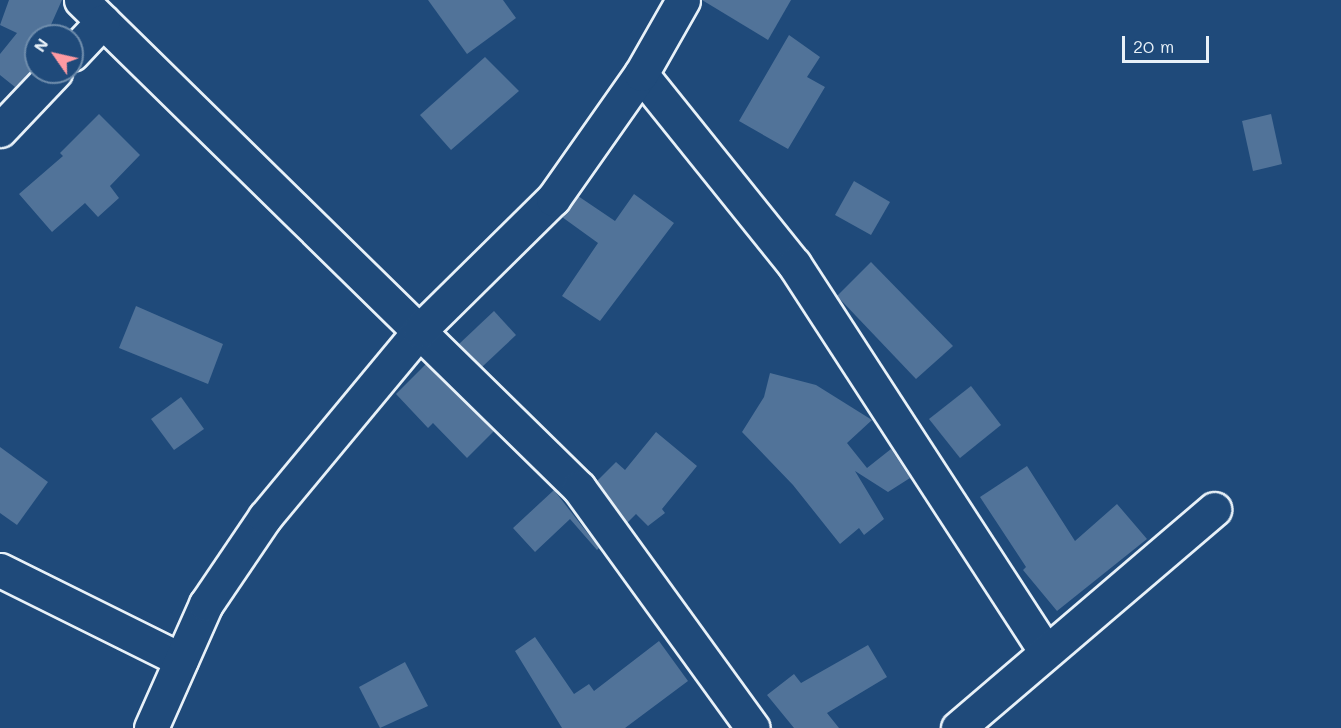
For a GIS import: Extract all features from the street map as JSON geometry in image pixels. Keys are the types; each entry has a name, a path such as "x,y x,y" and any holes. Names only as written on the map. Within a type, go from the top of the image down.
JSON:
{"street":[{"path":"151,728 206,604 265,518 420,330 553,199 641,74 684,0"},
{"path":"84,28 92,10 579,488 753,728"},
{"path":"641,74 794,264 1045,651"},
{"path":"0,130 44,84"},
{"path":"958,728 1045,651 1214,509"},
{"path":"0,570 181,660"}],"building":[{"path":"9,0 62,0 51,24 24,24 24,78 15,87 0,75 0,54 17,33 0,25"},
{"path":"428,0 503,0 516,18 467,54"},
{"path":"702,0 791,0 768,40"},
{"path":"789,35 820,57 807,77 825,87 788,149 739,121"},
{"path":"485,57 519,91 451,150 420,115"},
{"path":"99,114 140,155 110,186 119,198 98,217 85,203 52,232 19,194 63,156 60,153"},
{"path":"1271,114 1282,164 1253,171 1242,121"},
{"path":"854,181 890,202 871,235 835,215"},
{"path":"634,194 674,223 600,321 562,296 598,243 562,217 578,196 615,221"},
{"path":"871,262 953,346 916,379 837,296"},
{"path":"136,306 223,344 208,384 119,348"},
{"path":"494,311 516,335 482,367 459,344"},
{"path":"426,364 494,431 467,458 433,423 428,428 396,394"},
{"path":"770,373 816,385 872,420 847,443 867,468 891,449 910,478 888,492 855,471 884,519 864,535 859,528 840,544 793,485 742,432 764,397"},
{"path":"971,386 1001,425 960,458 929,419"},
{"path":"181,397 204,429 174,450 151,419"},
{"path":"656,432 697,466 662,509 665,513 648,526 636,514 627,523 597,481 616,462 625,470"},
{"path":"0,447 48,482 17,525 0,513"},
{"path":"1027,466 1075,541 1117,504 1147,539 1057,611 1023,570 1026,567 980,497"},
{"path":"554,490 599,548 597,550 570,519 535,552 513,528"},
{"path":"535,637 574,694 589,684 594,691 659,641 688,681 625,728 562,728 515,651"},
{"path":"868,645 887,677 827,713 839,728 794,728 767,695 794,674 801,683"},
{"path":"405,662 428,706 380,728 359,687"}]}
